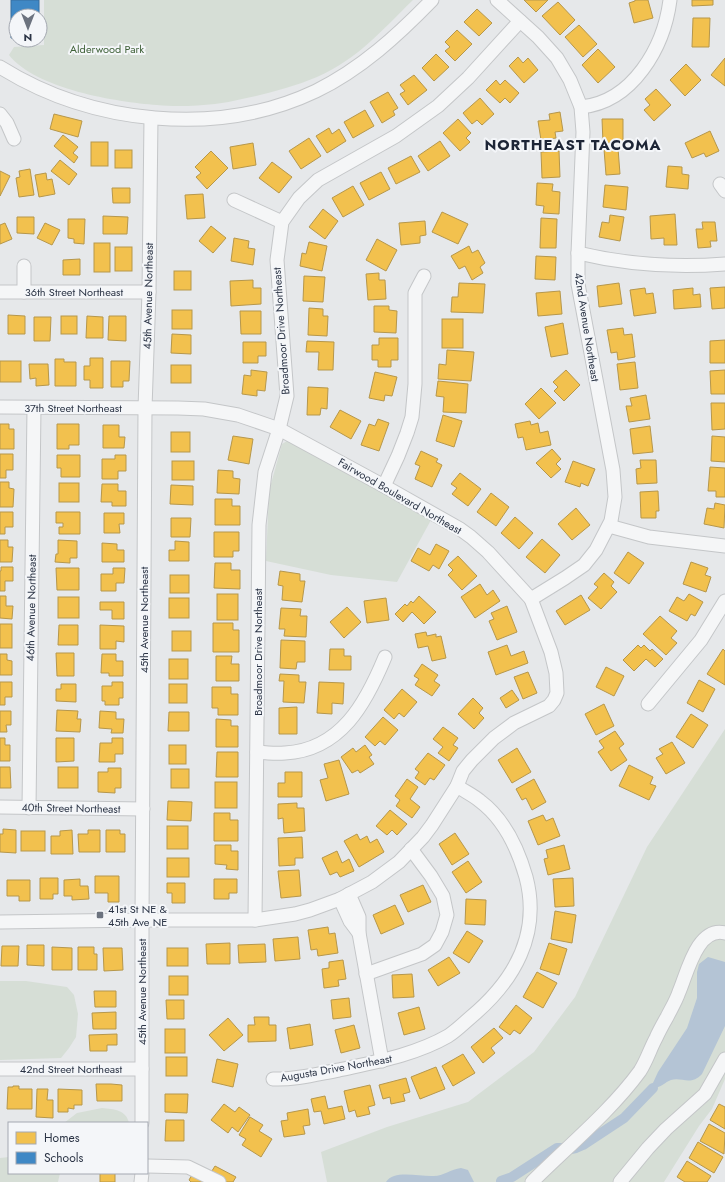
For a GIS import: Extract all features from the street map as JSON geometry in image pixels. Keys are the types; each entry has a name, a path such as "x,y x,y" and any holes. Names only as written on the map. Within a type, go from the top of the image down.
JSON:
{"street":[{"path":"0,67 23,80 61,97 91,107 151,118 178,119 228,117 261,110 296,99 322,87 374,54 404,29 432,0"},
{"name":"42nd Avenue Northeast","path":"497,0 538,37 558,58 570,80 581,107 583,132 578,284 613,470 615,497 613,513 609,526 596,550 584,565 531,599"},
{"path":"581,107 592,106 607,99 619,92 639,75 660,42 665,29 670,0"},
{"name":"Broadmoor Drive Northeast","path":"255,920 259,525 265,472 279,429 287,396 277,260 282,222 299,198 318,180 396,136 438,106 468,78 520,21"},
{"path":"0,114 7,123 14,140"},
{"name":"45th Avenue Northeast","path":"142,1122 145,408 149,292 151,118"},
{"path":"234,200 282,222"},
{"path":"578,253 654,266 699,266 725,264"},
{"path":"24,266 24,292"},
{"path":"384,486 404,441 412,417 415,377 415,293 424,276"},
{"name":"36th Street Northeast","path":"0,292 149,292"},
{"name":"37th Street Northeast","path":"0,407 145,408"},
{"name":"46th Avenue Northeast","path":"29,808 34,408"},
{"name":"Fairwood Boulevard Northeast","path":"145,408 184,408 228,413 279,429 460,529 488,552 531,599 551,652 556,673 557,693 549,706 514,723 494,738 463,771 457,786"},
{"path":"609,526 649,537 725,546"},
{"path":"648,704 701,640 725,601"},
{"path":"257,752 286,753 308,749 325,741 352,719 359,710 375,682 385,657"},
{"path":"0,922 255,920 303,912 345,896 372,882 399,862 432,825 457,786"},
{"name":"Augusta Drive Northeast","path":"273,1079 293,1078 382,1061 398,1057 436,1042 448,1036 493,997 514,967 528,935 530,914 528,887 517,851 503,826 492,811 480,800 457,786"},
{"name":"40th Street Northeast","path":"0,807 143,809"},
{"path":"366,974 422,954 435,945 442,932 447,915 443,896 431,876 411,849"},
{"path":"345,896 360,917 359,933 382,1061"},
{"path":"532,1182 613,1103 640,1070 679,994 693,954 700,944 711,935 719,931 725,932"},
{"path":"620,1182 666,1129 705,1094 725,1059"},
{"name":"42nd Street Northeast","path":"0,1069 142,1069"},
{"path":"148,1166 188,1167 219,1182"}],"green space":[{"name":"Alderwood Park","path":"44,0 413,0 369,43 345,62 332,70 299,84 261,95 218,104 193,106 157,105 99,97 57,85 38,77 21,67 9,55 13,48 48,48 48,8 44,8"},
{"path":"294,440 431,520 397,582 331,575 266,561 269,491 282,444 287,441"},
{"path":"725,729 725,1079 712,1109 699,1126 664,1182 327,1182 321,1152 387,1127 468,1102 534,1052 575,997 647,847"},
{"path":"0,981 26,981 67,987 74,995 78,1014 76,1037 61,1058 0,1060"},
{"path":"102,1108 115,1110 125,1115 128,1122 65,1122 77,1113"},
{"path":"8,1157 8,1174 60,1174 58,1182 0,1182 0,1158"}],"water":[{"path":"708,957 725,962 725,1026 702,1074 698,1078 694,1080 675,1079 653,1088 652,1085 658,1072 687,1028 697,998 697,972 699,964"},
{"path":"461,1168 468,1170 474,1182 386,1182 395,1176 408,1174 437,1176"}],"building: Homes":[{"path":"524,0 548,0 536,12"},
{"path":"635,0 648,0 653,18 634,23 629,3"},
{"path":"692,0 713,0 713,5 692,6"},
{"path":"558,2 575,20 560,35 542,16"},
{"path":"477,9 492,23 479,36 464,22"},
{"path":"693,18 710,18 709,47 692,47"},
{"path":"579,25 597,44 583,57 565,37"},
{"path":"457,30 472,44 455,61 445,51 450,47 445,42"},
{"path":"598,49 615,67 598,83 582,65"},
{"path":"436,54 449,67 434,81 422,68"},
{"path":"518,57 523,63 528,58 538,70 524,83 509,66"},
{"path":"725,58 725,86 711,75"},
{"path":"686,64 701,80 685,96 670,80"},
{"path":"414,75 427,90 408,105 400,94 405,91 400,85"},
{"path":"496,80 500,85 505,80 519,93 510,103 505,98 500,103 486,90"},
{"path":"656,89 671,105 654,121 644,110 650,105 645,99"},
{"path":"388,92 398,108 393,111 395,115 382,123 370,102"},
{"path":"480,98 494,114 482,125 477,120 472,124 463,113"},
{"path":"365,110 374,126 353,138 344,122"},
{"path":"560,112 563,131 555,132 556,138 541,140 538,121 550,120 549,114"},
{"path":"54,114 82,121 78,137 50,129"},
{"path":"458,119 471,133 466,138 470,142 460,151 443,133"},
{"path":"602,119 623,119 623,143 603,143"},
{"path":"329,128 332,134 339,129 346,141 327,153 316,136"},
{"path":"710,131 719,151 706,157 704,153 692,158 685,143"},
{"path":"63,135 78,147 73,153 78,157 74,163 54,146"},
{"path":"309,138 321,156 301,169 289,151"},
{"path":"440,141 450,156 428,171 418,156"},
{"path":"91,142 108,142 108,166 91,166"},
{"path":"253,143 256,165 233,169 230,147"},
{"path":"618,148 620,174 606,175 604,149"},
{"path":"115,150 132,150 132,168 115,168"},
{"path":"211,151 228,168 207,189 196,177 201,173 195,167"},
{"path":"559,151 560,177 542,178 541,152"},
{"path":"411,156 420,172 396,184 388,168"},
{"path":"60,160 77,174 69,185 51,171"},
{"path":"272,162 292,177 279,193 259,178"},
{"path":"668,166 682,167 682,174 689,175 688,189 666,187"},
{"path":"30,169 34,195 19,197 16,178 20,177 19,171"},
{"path":"0,171 10,176 0,196"},
{"path":"381,172 390,189 369,200 360,183"},
{"path":"46,173 47,180 52,179 55,194 39,197 35,175"},
{"path":"537,183 553,184 552,191 560,192 559,214 543,213 544,206 536,205"},
{"path":"605,185 628,187 626,210 603,207"},
{"path":"353,186 364,205 343,217 332,198"},
{"path":"112,188 130,188 130,203 113,203"},
{"path":"203,194 205,218 187,219 185,195"},
{"path":"323,209 338,221 325,239 309,227"},
{"path":"442,212 468,224 458,244 432,232"},
{"path":"675,214 677,245 664,245 664,238 651,239 650,216"},
{"path":"610,215 624,217 620,241 599,237 602,222 609,223"},
{"path":"103,216 128,217 127,234 103,234"},
{"path":"17,217 34,217 34,234 17,233"},
{"path":"541,218 557,219 556,248 540,248"},
{"path":"68,219 85,219 84,244 74,243 74,239 68,238"},
{"path":"425,221 426,235 420,236 420,243 401,245 399,223"},
{"path":"702,222 715,222 717,241 710,241 711,247 698,248 696,229 703,229"},
{"path":"5,223 12,239 0,244 0,225"},
{"path":"45,223 60,230 52,245 37,238"},
{"path":"211,226 226,238 213,253 199,241"},
{"path":"234,238 249,241 248,248 255,249 253,265 231,261"},
{"path":"377,239 397,250 386,271 366,260"},
{"path":"309,242 327,246 322,271 300,266 302,253 306,254"},
{"path":"94,243 110,243 110,272 94,272"},
{"path":"469,246 472,253 478,250 485,263 480,267 483,273 472,280 465,266 459,269 451,256"},
{"path":"115,247 132,247 132,271 115,271"},
{"path":"536,256 556,257 555,280 535,279"},
{"path":"80,259 80,275 63,275 63,260"},
{"path":"174,271 191,271 191,290 174,290"},
{"path":"379,273 379,280 385,280 386,299 368,300 366,274"},
{"path":"304,276 325,277 323,302 303,301"},
{"path":"253,280 253,288 261,288 261,304 231,306 230,281"},
{"path":"459,283 485,284 483,313 451,312 452,297 458,297"},
{"path":"619,283 622,304 599,307 597,286"},
{"path":"725,287 725,308 712,309 710,288"},
{"path":"645,288 646,294 653,293 656,313 634,316 630,290"},
{"path":"693,288 693,295 700,294 701,307 674,309 673,290"},
{"path":"560,291 562,314 538,316 536,293"},
{"path":"374,306 389,306 389,310 397,311 396,333 374,332"},
{"path":"309,308 323,309 323,316 328,316 327,336 308,335"},
{"path":"172,310 192,310 192,329 172,329"},
{"path":"240,311 261,311 261,334 241,334"},
{"path":"8,315 25,316 25,334 8,334"},
{"path":"61,316 77,316 77,334 61,334"},
{"path":"87,316 103,317 103,338 86,338"},
{"path":"109,316 126,316 126,341 108,340"},
{"path":"34,317 51,317 50,341 34,341"},
{"path":"442,319 463,319 463,348 442,348"},
{"path":"563,323 568,354 551,357 545,327"},
{"path":"623,328 624,335 632,334 635,357 618,360 617,352 611,353 607,330"},
{"path":"172,334 191,335 191,354 171,353"},
{"path":"379,338 398,338 398,360 391,360 391,367 378,367 378,360 372,360 372,345 379,345"},
{"path":"725,340 725,363 710,363 710,341"},
{"path":"307,341 334,342 333,370 318,370 319,352 306,352"},
{"path":"243,342 266,342 266,356 258,356 258,363 243,363"},
{"path":"447,350 474,352 471,381 438,379 439,364 446,365"},
{"path":"90,358 103,358 103,388 90,388 90,380 84,380 84,366 90,366"},
{"path":"55,359 64,359 64,362 76,362 76,386 55,386"},
{"path":"0,361 21,361 21,382 0,382"},
{"path":"111,361 130,361 129,381 123,381 123,387 111,387"},
{"path":"635,362 638,388 620,390 617,364"},
{"path":"29,364 48,364 49,385 36,386 36,378 30,379"},
{"path":"171,365 191,365 191,383 171,383"},
{"path":"251,370 267,372 265,391 257,390 257,396 242,394 244,375 251,376"},
{"path":"566,370 580,385 564,401 554,391 558,387 553,382"},
{"path":"725,370 725,394 711,394 710,371"},
{"path":"375,372 397,377 392,396 385,395 384,401 369,398"},
{"path":"438,381 468,384 466,413 443,412 444,397 436,396"},
{"path":"308,387 328,388 327,409 321,408 320,415 307,415"},
{"path":"541,388 556,403 539,419 525,404"},
{"path":"646,395 650,419 629,422 626,406 632,406 630,398"},
{"path":"711,403 725,403 725,429 712,430"},
{"path":"340,410 361,421 351,439 330,427"},
{"path":"443,415 462,421 454,447 436,441"},
{"path":"378,419 389,423 379,451 361,445 369,424 375,426"},
{"path":"530,421 531,425 538,423 540,433 548,431 551,445 526,450 523,437 518,438 515,424"},
{"path":"0,424 9,424 9,429 14,429 14,449 0,449"},
{"path":"57,424 79,424 79,445 69,445 69,449 57,449"},
{"path":"103,425 119,425 119,437 125,437 124,448 103,448"},
{"path":"650,426 653,452 633,454 630,429"},
{"path":"171,432 190,432 190,452 171,452"},
{"path":"233,436 253,439 249,464 228,460"},
{"path":"712,436 725,437 725,462 711,461"},
{"path":"552,449 561,459 556,464 561,469 551,478 536,463"},
{"path":"421,451 438,459 436,462 442,465 432,487 415,479 420,466 415,464"},
{"path":"0,454 13,454 13,470 6,470 6,478 0,478"},
{"path":"57,455 80,455 80,477 61,477 61,468 57,468"},
{"path":"115,455 126,455 126,471 118,471 118,479 102,479 102,459 115,459"},
{"path":"640,460 656,460 657,483 637,484 636,469 641,468"},
{"path":"172,461 194,461 194,480 172,480"},
{"path":"573,461 595,469 588,486 581,483 580,487 565,482"},
{"path":"710,467 725,468 725,497 716,497 716,491 708,491"},
{"path":"218,470 233,471 233,478 240,479 239,494 217,493"},
{"path":"460,473 481,489 468,506 452,494 457,488 451,484"},
{"path":"0,482 9,482 9,488 14,489 13,507 0,507"},
{"path":"59,483 79,483 79,502 59,502"},
{"path":"102,484 118,484 118,491 126,491 126,506 112,506 112,502 101,502"},
{"path":"171,485 193,486 193,505 170,504"},
{"path":"658,491 659,511 656,511 656,518 641,518 640,492"},
{"path":"491,493 509,507 496,526 477,512"},
{"path":"215,499 232,499 232,506 240,506 240,525 215,525"},
{"path":"715,503 725,505 724,528 704,524 707,508 714,509"},
{"path":"576,508 590,525 572,540 558,524"},
{"path":"0,512 13,512 13,527 5,527 5,534 0,534"},
{"path":"56,512 80,512 80,534 59,534 59,527 63,527 63,523 56,523"},
{"path":"104,513 124,513 124,524 119,524 120,533 104,533"},
{"path":"515,517 533,533 519,549 501,533"},
{"path":"171,518 191,518 190,537 171,537"},
{"path":"214,532 239,532 239,551 233,551 233,557 214,557"},
{"path":"542,539 560,555 545,573 526,557"},
{"path":"0,540 8,540 8,547 13,547 12,562 0,562"},
{"path":"58,540 77,541 77,558 70,558 70,563 55,562 56,554 58,554"},
{"path":"175,541 189,542 189,561 169,561 169,550 175,550"},
{"path":"102,543 117,544 117,550 124,550 124,562 102,562"},
{"path":"436,544 449,551 439,569 433,565 429,571 411,561 418,548 430,555"},
{"path":"628,552 644,563 629,584 614,573"},
{"path":"458,556 477,576 462,590 448,575 453,570 448,565"},
{"path":"691,562 708,568 705,575 711,577 706,592 683,584"},
{"path":"215,563 231,563 231,570 240,570 240,589 214,588"},
{"path":"1,567 13,567 13,581 5,581 5,591 0,591"},
{"path":"56,568 79,568 79,590 57,590"},
{"path":"113,568 125,568 124,583 116,583 116,591 101,591 101,574 113,574"},
{"path":"280,571 300,574 300,581 305,581 302,602 282,600 283,586 278,585"},
{"path":"604,573 614,582 611,586 617,592 601,609 588,598 598,587 594,584"},
{"path":"170,575 189,575 189,593 170,593"},
{"path":"480,584 487,595 493,590 500,601 475,618 461,597"},
{"path":"217,594 238,594 238,620 217,620"},
{"path":"689,594 703,602 695,616 691,614 687,621 669,611 677,597 684,601"},
{"path":"581,595 590,610 565,625 556,611"},
{"path":"0,596 6,596 6,606 13,606 12,619 0,618"},
{"path":"419,596 436,612 424,624 412,612 403,622 395,614 405,604 407,606 411,601 413,603"},
{"path":"58,597 79,597 79,618 58,618"},
{"path":"169,598 189,598 189,618 169,618"},
{"path":"386,598 389,620 367,623 364,601"},
{"path":"100,602 124,602 124,619 112,619 112,610 100,610"},
{"path":"507,606 517,632 497,640 489,621 494,619 491,613"},
{"path":"347,607 361,622 344,638 330,622"},
{"path":"281,608 301,609 300,616 307,616 306,637 284,636 285,629 279,629"},
{"path":"660,616 677,631 671,638 677,643 666,655 643,634"},
{"path":"213,623 233,623 233,630 239,630 239,652 213,652"},
{"path":"0,624 12,624 12,648 0,648"},
{"path":"59,625 78,625 78,645 58,645"},
{"path":"100,625 124,626 124,642 116,641 116,649 100,649"},
{"path":"172,631 191,631 191,651 172,651"},
{"path":"426,632 427,636 436,634 436,637 441,636 446,658 432,661 428,646 418,648 415,634"},
{"path":"281,640 305,641 305,662 297,662 296,669 280,668"},
{"path":"507,645 511,656 524,651 528,663 496,675 488,652"},
{"path":"638,645 641,648 644,645 650,651 652,649 663,659 655,667 646,659 634,671 623,660"},
{"path":"330,649 344,649 344,656 351,656 351,670 329,670"},
{"path":"723,649 725,651 725,685 707,674"},
{"path":"56,653 74,653 74,676 57,676"},
{"path":"0,654 7,654 7,660 12,661 12,675 0,675"},
{"path":"102,654 116,654 116,661 123,661 123,676 109,676 109,673 101,673"},
{"path":"216,656 232,656 231,664 239,664 239,681 216,681"},
{"path":"169,659 188,659 188,679 169,679"},
{"path":"422,664 438,675 434,681 440,685 432,696 415,685 419,679 414,676"},
{"path":"606,667 624,676 614,696 596,687"},
{"path":"528,672 537,693 523,699 514,677"},
{"path":"280,674 299,675 299,682 306,682 304,703 283,702 284,681 279,681"},
{"path":"699,680 715,689 703,712 687,703"},
{"path":"0,682 12,682 12,697 5,697 5,705 0,705"},
{"path":"112,682 123,682 123,698 119,698 119,705 105,705 105,701 102,701 102,686 112,686"},
{"path":"319,682 344,683 343,704 332,703 332,714 317,713"},
{"path":"61,684 76,684 76,702 56,701 56,689 61,689"},
{"path":"169,684 187,684 187,703 169,703"},
{"path":"212,687 231,687 231,694 238,694 238,715 218,715 218,708 212,708"},
{"path":"402,689 417,702 404,717 399,713 394,719 384,710"},
{"path":"512,690 519,700 506,708 500,698"},
{"path":"473,698 483,708 479,713 484,718 474,729 458,714"},
{"path":"604,704 614,726 596,735 585,714"},
{"path":"297,707 297,734 279,734 279,708"},
{"path":"57,710 78,711 77,719 81,719 80,732 56,731"},
{"path":"0,711 11,711 11,725 6,725 7,732 0,732"},
{"path":"100,711 116,712 116,719 124,719 123,733 111,733 112,729 99,728"},
{"path":"169,712 189,712 189,731 168,731"},
{"path":"691,714 708,725 693,748 676,737"},
{"path":"383,717 398,730 385,745 380,741 375,746 365,737"},
{"path":"216,719 231,720 231,726 238,726 238,747 216,747"},
{"path":"443,727 458,738 453,745 458,748 449,761 438,753 443,747 433,739"},
{"path":"615,731 624,744 619,748 627,760 611,771 598,752 604,748 599,741"},
{"path":"0,738 5,738 5,745 10,745 10,761 0,761"},
{"path":"56,738 74,738 74,761 56,762"},
{"path":"112,738 123,738 123,754 115,754 115,762 99,762 100,743 112,743"},
{"path":"672,742 685,763 666,774 656,758 663,754 659,749"},
{"path":"169,745 186,745 186,764 169,764"},
{"path":"365,745 372,755 369,757 374,764 360,773 358,770 352,773 341,757 353,748 356,752"},
{"path":"517,748 531,772 512,783 498,760"},
{"path":"217,752 238,752 238,777 216,777"},
{"path":"428,753 445,765 434,780 430,778 425,785 415,778 419,772 415,769"},
{"path":"339,760 349,794 326,801 320,780 328,778 324,764"},
{"path":"629,765 653,777 650,784 656,786 649,800 619,786"},
{"path":"0,767 10,767 11,788 0,788"},
{"path":"58,767 78,767 78,788 58,788"},
{"path":"108,768 121,768 121,788 115,788 115,793 98,792 98,772 108,772"},
{"path":"171,769 189,769 189,788 171,788"},
{"path":"285,772 302,772 302,797 278,797 278,783 285,783"},
{"path":"407,779 418,787 410,799 420,807 412,818 396,806 400,800 395,796"},
{"path":"534,779 546,802 532,810 526,798 522,800 516,789"},
{"path":"215,782 237,782 237,808 215,808"},
{"path":"168,801 192,802 191,821 167,820"},
{"path":"297,803 297,808 304,808 305,831 284,833 283,818 278,819 278,804"},
{"path":"390,810 407,824 397,835 392,830 387,835 376,826"},
{"path":"214,813 230,813 230,820 238,820 238,841 214,841"},
{"path":"543,815 546,821 553,818 560,836 538,845 528,821"},
{"path":"167,826 188,826 188,849 167,849"},
{"path":"3,829 16,830 16,853 0,852 0,834 3,834"},
{"path":"72,830 73,854 51,854 51,836 60,836 60,831"},
{"path":"88,830 100,830 100,852 79,852 78,834 88,834"},
{"path":"106,830 120,830 120,834 125,834 125,852 106,852"},
{"path":"21,831 45,831 45,851 21,851"},
{"path":"455,833 469,854 452,865 439,844"},
{"path":"357,834 360,840 367,836 370,843 377,839 384,852 359,867 344,841"},
{"path":"302,837 303,858 295,858 295,865 279,866 278,838"},
{"path":"215,845 231,845 231,851 238,851 238,870 226,869 227,865 215,864"},
{"path":"564,845 570,869 548,875 544,859 548,858 546,850"},
{"path":"337,851 342,863 349,859 354,871 340,877 337,872 330,875 322,858"},
{"path":"167,858 189,858 189,877 167,877"},
{"path":"468,861 482,882 466,893 452,872"},
{"path":"299,870 301,896 281,898 278,871"},
{"path":"95,876 119,876 119,902 108,902 108,893 95,893"},
{"path":"40,878 58,878 58,894 53,894 53,899 40,899"},
{"path":"573,878 574,906 555,907 553,879"},
{"path":"80,879 80,886 88,886 89,899 72,900 72,896 64,896 64,880"},
{"path":"214,879 237,879 237,893 229,893 229,899 214,899"},
{"path":"7,880 30,880 30,901 19,901 19,896 7,896"},
{"path":"167,883 185,883 185,903 172,903 172,893 167,893"},
{"path":"423,885 431,902 408,912 400,895"},
{"path":"466,899 486,900 485,925 465,924"},
{"path":"395,905 404,924 381,934 373,915"},
{"path":"555,911 576,915 572,943 551,939"},
{"path":"328,927 329,934 335,933 338,953 318,956 317,949 311,950 308,930"},
{"path":"467,931 483,941 469,963 453,953"},
{"path":"298,937 300,959 275,961 273,939"},
{"path":"230,943 230,964 207,964 206,944"},
{"path":"549,943 567,949 559,975 540,969"},
{"path":"265,944 266,962 239,963 238,945"},
{"path":"27,945 44,945 44,966 27,965"},
{"path":"2,946 19,946 18,966 1,966"},
{"path":"52,947 72,948 72,970 52,970"},
{"path":"78,947 94,947 94,954 97,954 97,970 78,970"},
{"path":"103,948 122,948 123,970 104,971"},
{"path":"167,948 188,948 188,966 167,966"},
{"path":"449,957 460,973 438,986 428,970"},
{"path":"343,960 346,979 338,980 339,986 324,988 322,969 329,968 329,962"},
{"path":"537,972 557,983 543,1008 523,997"},
{"path":"412,974 414,997 393,998 392,975"},
{"path":"169,976 188,976 188,995 169,995"},
{"path":"94,991 116,991 116,1007 95,1007"},
{"path":"349,998 351,1017 333,1019 331,1000"},
{"path":"166,1000 184,1000 184,1019 167,1019"},
{"path":"516,1005 532,1018 520,1034 514,1030 510,1035 499,1027"},
{"path":"419,1007 425,1029 404,1035 398,1013"},
{"path":"116,1012 116,1029 93,1029 92,1013"},
{"path":"254,1017 269,1017 269,1025 276,1025 276,1041 248,1042 248,1025 255,1025"},
{"path":"228,1018 243,1035 224,1051 209,1035"},
{"path":"310,1024 313,1045 290,1049 287,1028"},
{"path":"354,1025 360,1048 341,1053 335,1030"},
{"path":"494,1028 503,1038 491,1048 495,1053 483,1063 471,1047"},
{"path":"165,1029 185,1029 185,1053 165,1053"},
{"path":"117,1034 117,1045 107,1045 107,1051 90,1051 89,1035"},
{"path":"463,1054 475,1073 453,1086 442,1066"},
{"path":"166,1057 187,1057 187,1076 166,1076"},
{"path":"217,1059 238,1064 233,1087 212,1082"},
{"path":"436,1067 445,1089 420,1099 411,1077"},
{"path":"406,1078 410,1092 403,1094 405,1101 391,1104 390,1097 383,1099 379,1085"},
{"path":"96,1084 122,1085 122,1101 97,1101"},
{"path":"370,1085 375,1105 368,1107 370,1114 357,1117 355,1110 349,1112 344,1091"},
{"path":"19,1086 19,1089 32,1089 32,1109 7,1109 8,1087"},
{"path":"37,1089 48,1089 47,1100 53,1100 53,1118 36,1117"},
{"path":"58,1089 82,1090 82,1105 74,1105 74,1109 68,1108 68,1112 58,1112"},
{"path":"165,1094 188,1094 187,1113 165,1112"},
{"path":"325,1096 328,1109 342,1106 345,1119 324,1124 321,1111 314,1112 311,1099"},
{"path":"224,1104 235,1112 239,1107 250,1115 238,1132 232,1127 228,1133 211,1120"},
{"path":"719,1104 725,1107 725,1129 710,1120"},
{"path":"308,1109 310,1125 303,1126 305,1134 284,1137 281,1121 288,1120 287,1113"},
{"path":"250,1117 263,1125 259,1131 272,1139 261,1157 242,1145 246,1139 239,1135"},
{"path":"166,1120 184,1120 184,1141 165,1141"},
{"path":"709,1124 725,1133 724,1154 700,1141"},
{"path":"698,1142 723,1157 714,1173 689,1158"},
{"path":"687,1161 711,1176 707,1182 685,1182 677,1177"},
{"path":"215,1166 236,1177 233,1182 224,1182 210,1174"},
{"path":"193,1173 207,1182 191,1182 189,1180"},
{"path":"100,1174 115,1174 115,1182 100,1182"}],"building: Schools":[{"path":"11,0 39,0 39,8 11,8"}],"waterway":[{"path":"571,1149 583,1145 624,1118 653,1088"},
{"path":"501,1181 512,1177 557,1148 563,1148"}],"place":[{"name":"41st St NE & 45th Ave NE","path":"100,915"}],"district":[{"name":"NORTHEAST TACOMA","path":"573,145"}]}
